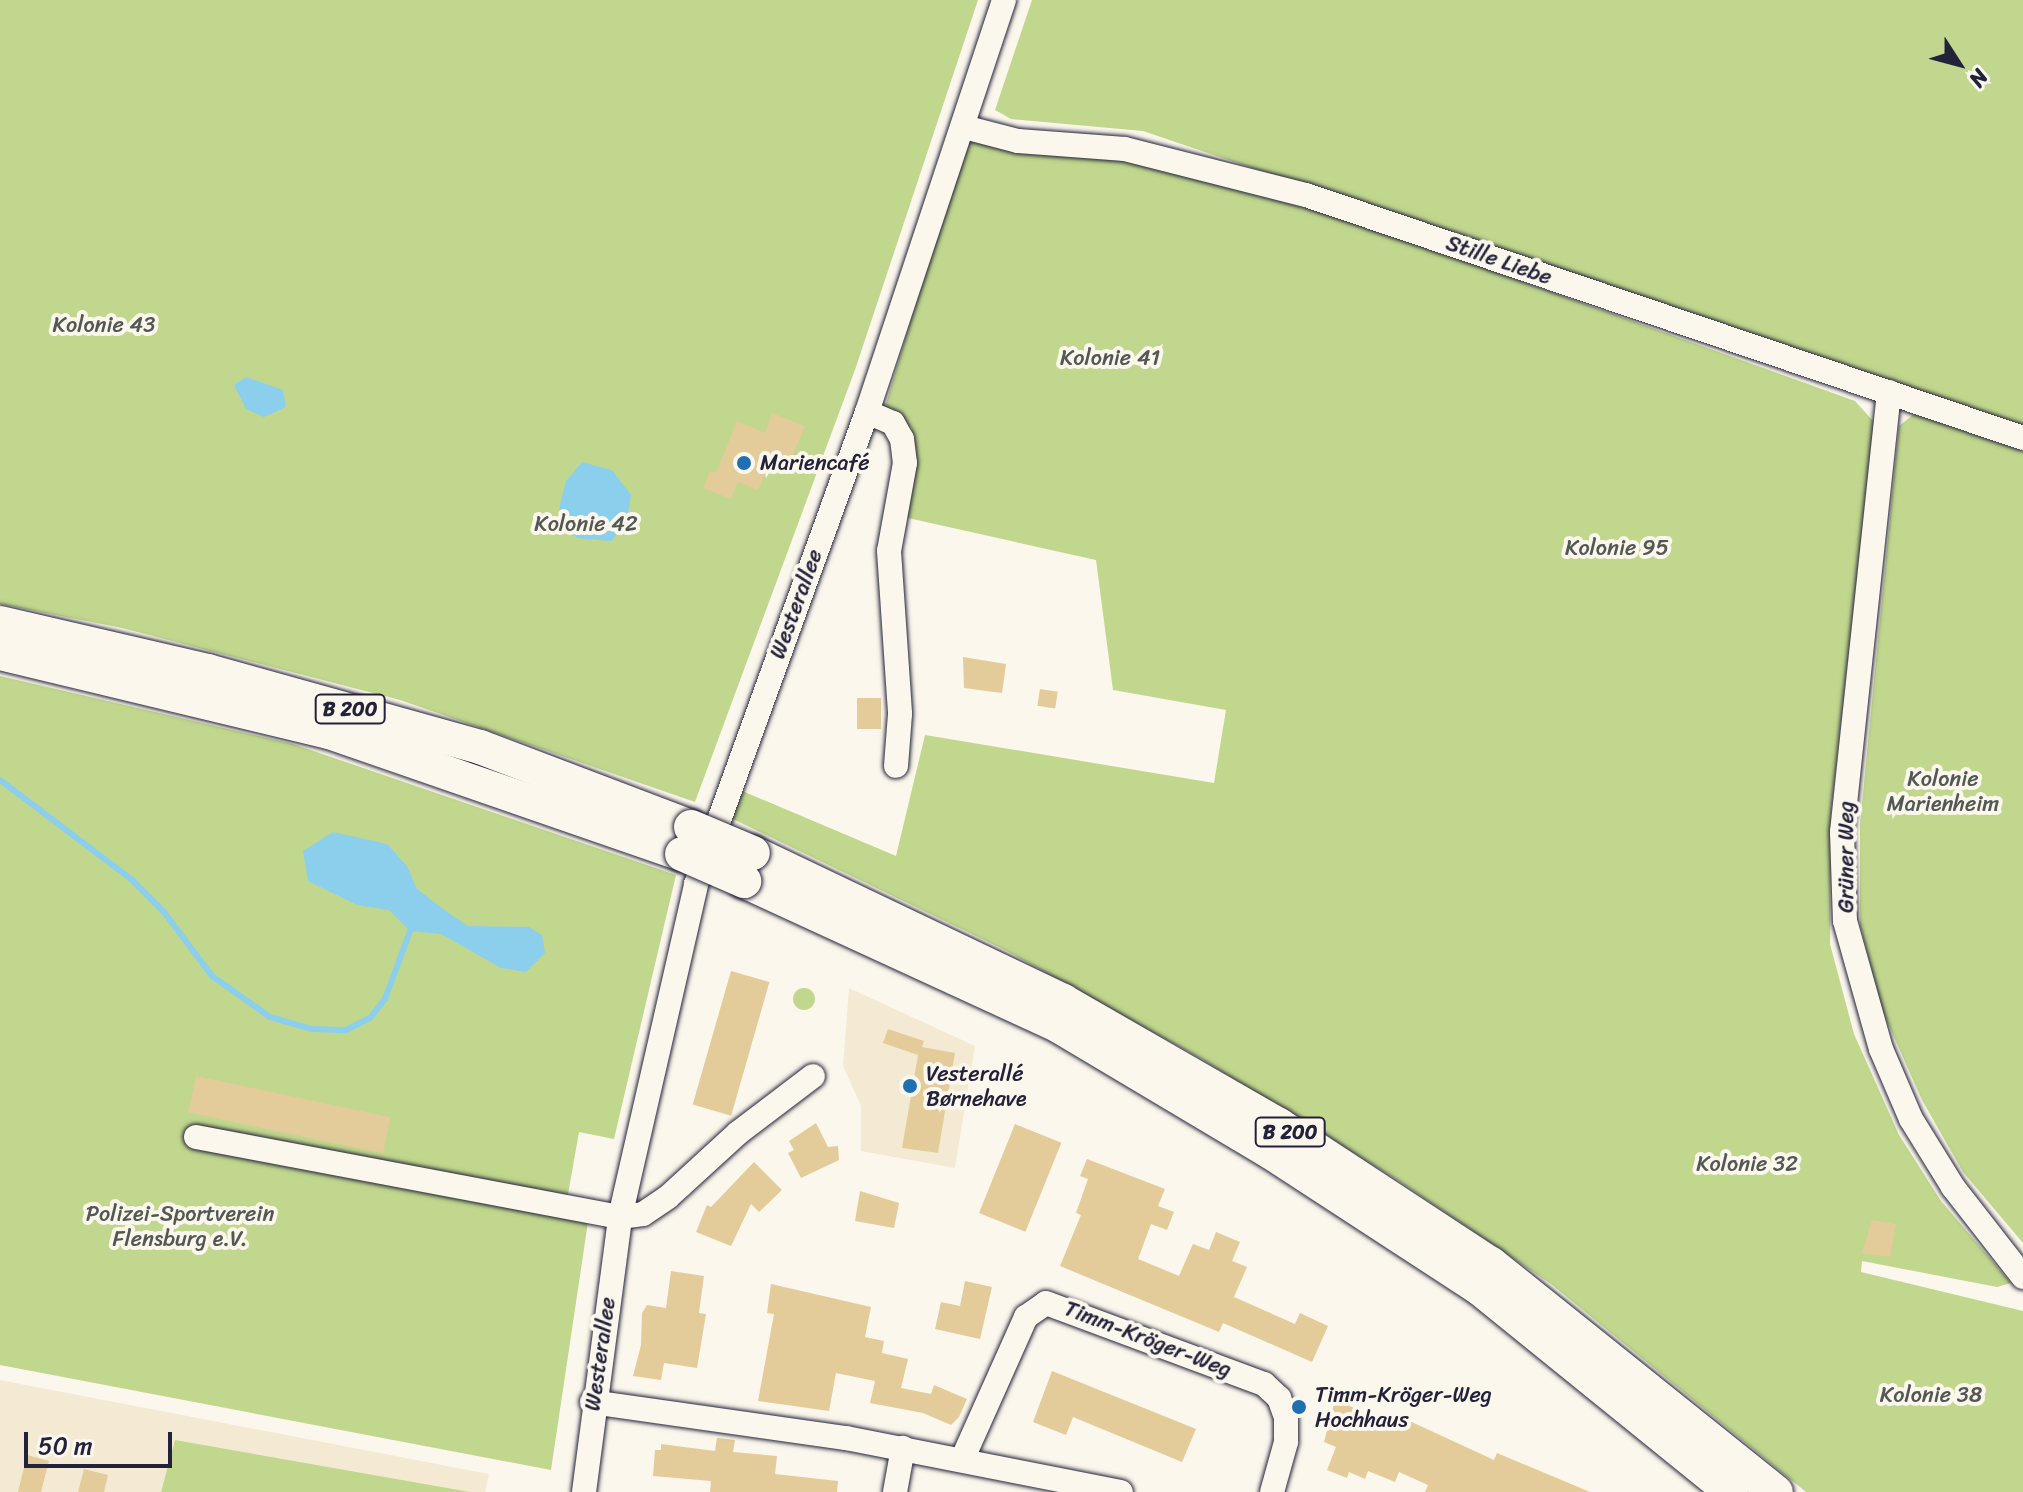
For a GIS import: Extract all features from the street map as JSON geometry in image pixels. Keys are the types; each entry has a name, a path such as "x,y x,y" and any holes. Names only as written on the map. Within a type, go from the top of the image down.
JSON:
{"highway":[{"name":"B 200","path":"0,623 208,671 480,747 748,867 1063,1001 1279,1125 1491,1264 1776,1492"},
{"name":"B 200","path":"0,653 329,732 687,840"},
{"name":"B 200","path":"748,867 1059,1026 1269,1151 1478,1287 1731,1492"}],"street":[{"name":"Westerallee","path":"584,1492 592,1402 620,1217 696,884 867,412 1004,0"},
{"name":"Stille Liebe","path":"964,127 1018,141 1125,149 1306,195 2023,438"},
{"name":"Grüner Weg","path":"1889,392 1842,832 1845,921 1881,1049 1911,1119 1953,1187 2023,1277"},
{"path":"867,412 893,423 902,439 905,463 889,551 900,714 896,766"},
{"path":"196,1137 620,1217 643,1214 668,1197 738,1133 813,1076"},
{"name":"Timm-Kröger-Weg","path":"962,1460 1026,1317 1046,1303 1264,1384 1279,1398 1286,1417 1286,1442 1272,1492"},
{"path":"592,1402 903,1448 1086,1488 1121,1492"},
{"path":"895,1492 903,1448"}],"shaded area":[{"name":"Vesterallé Børnehave","path":"849,988 975,1046 955,1168 861,1151 861,1106 843,1066"},
{"path":"0,1380 489,1474 485,1492 0,1492"}],"green space":[{"path":"0,0 978,0 856,367 695,802 400,700 122,628 0,604"},
{"path":"1032,0 2023,0 2023,430 1143,131 1011,119 995,110"},
{"path":"966,135 1127,155 1312,206 1855,401 1874,422 1831,814 1830,944 1854,1034 1899,1135 1941,1201 2011,1283 1997,1287 1862,1261 1861,1272 2023,1311 2023,1492 1806,1492 1551,1284 1399,1181 1200,1058 1003,949 731,818 740,790 896,856 925,735 1214,783 1226,710 1113,690 1096,560 908,518 912,428 883,414"},
{"name":"Kolonie Marienheim","path":"1914,414 2023,451 2023,1243 1963,1172 1922,1100 1882,1010 1860,925 1860,824 1899,426"},
{"name":"Polizei-Sportverein Flensburg e.V.","path":"0,676 293,744 676,875 614,1139 579,1132 564,1217 588,1222 551,1470 0,1365"},
{"path":"804,988 812,991 815,999 812,1007 804,1010 796,1007 793,999 796,991"},
{"path":"175,1440 470,1492 161,1492"}],"water":[{"path":"246,377 283,390 286,407 264,417 246,409 234,385"},
{"path":"582,462 612,470 631,495 627,523 611,541 577,538 564,526 559,508 566,481"},
{"path":"333,832 387,844 407,866 417,889 443,909 468,926 529,927 542,935 545,953 526,972 501,968 441,934 410,931 389,910 357,905 308,881 303,851"}],"building":[{"name":"Mariencafé","path":"772,413 805,426 791,460 773,453 758,490 738,482 731,499 703,488 710,471 716,473 737,421 765,433"},
{"path":"963,657 1006,664 1002,693 964,688"},
{"path":"1040,689 1058,692 1055,709 1037,706"},
{"path":"857,698 881,698 881,729 857,729"},
{"path":"731,971 769,982 731,1116 693,1105"},
{"path":"888,1029 924,1041 922,1047 955,1053 938,1153 902,1148 918,1055 883,1043"},
{"path":"196,1076 391,1117 383,1154 188,1112"},
{"path":"816,1123 828,1147 838,1146 839,1160 801,1178 788,1153 794,1150 789,1141"},
{"path":"1015,1124 1061,1143 1025,1232 979,1213"},
{"path":"1087,1159 1165,1189 1158,1206 1174,1212 1167,1230 1151,1224 1138,1259 1179,1276 1193,1244 1209,1250 1216,1232 1240,1242 1232,1261 1247,1267 1234,1297 1295,1324 1300,1313 1328,1326 1312,1362 1223,1323 1219,1332 1060,1266 1081,1215 1076,1213 1088,1179 1080,1176"},
{"path":"754,1162 782,1190 759,1212 751,1204 731,1246 696,1232 707,1205 711,1207"},
{"path":"860,1191 899,1203 894,1228 855,1221"},
{"path":"1872,1220 1896,1224 1890,1257 1862,1253"},
{"path":"671,1271 704,1276 699,1313 706,1314 697,1368 664,1363 661,1380 633,1376 641,1345 642,1313 647,1305 666,1308"},
{"path":"965,1281 992,1287 980,1339 935,1329 941,1302 960,1306"},
{"path":"771,1284 871,1307 865,1337 884,1341 882,1353 908,1359 901,1388 931,1394 934,1385 967,1399 959,1417 951,1425 923,1413 870,1403 875,1381 836,1373 829,1411 758,1401 774,1314 767,1313"},
{"path":"1052,1371 1196,1429 1182,1462 1073,1417 1066,1435 1033,1422"},
{"path":"1335,1400 1400,1427 1403,1418 1494,1460 1497,1453 1590,1492 1425,1492 1428,1485 1399,1472 1395,1482 1368,1471 1365,1479 1349,1472 1347,1478 1327,1470 1336,1447 1324,1442"},
{"path":"717,1438 735,1440 733,1452 777,1456 775,1474 838,1481 837,1492 710,1492 711,1481 653,1476 655,1450 661,1450 661,1444 715,1451"},
{"path":"27,1455 49,1461 41,1492 18,1492"},
{"path":"84,1469 108,1475 104,1492 78,1492"}],"waterway":[{"path":"0,780 132,880 164,912 212,976 270,1017 312,1029 346,1030 370,1018 385,999 410,931"}],"place":[{"name":"Mariencafé","path":"744,463"},
{"name":"Vesterallé Børnehave","path":"910,1086"},
{"name":"Timm-Kröger-Weg Hochhaus","path":"1299,1407"}],"park label":[{"name":"Kolonie 43","path":"104,325"},
{"name":"Kolonie 41","path":"1110,358"},
{"name":"Kolonie 42","path":"586,524"},
{"name":"Kolonie 95","path":"1617,548"},
{"name":"Kolonie 32","path":"1747,1164"},
{"name":"Kolonie 38","path":"1931,1395"}]}
